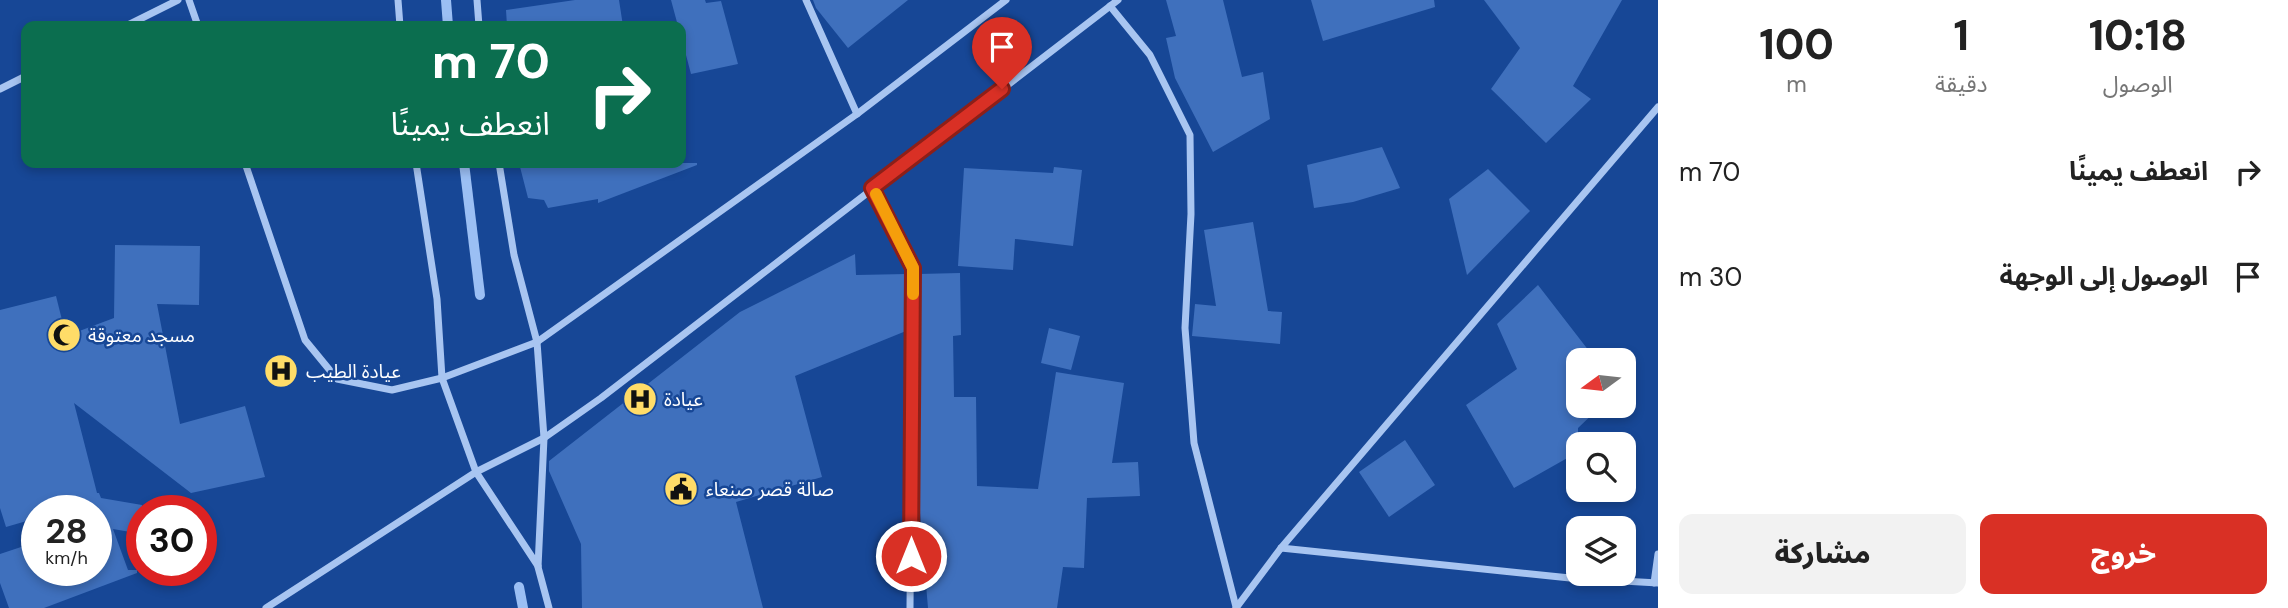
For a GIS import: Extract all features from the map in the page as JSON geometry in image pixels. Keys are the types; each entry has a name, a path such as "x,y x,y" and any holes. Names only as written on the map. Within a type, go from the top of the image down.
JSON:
{"street":[{"path":"136,21 178,0"},
{"path":"189,0 196,21"},
{"path":"398,0 400,21"},
{"path":"477,0 479,21"},
{"path":"806,0 857,114"},
{"path":"247,168 305,340 337,379 392,390 442,378 537,342 857,114 1006,0"},
{"path":"266,608 476,472 544,438 601,398 1118,0"},
{"path":"1110,6 1150,55 1190,135 1191,214 1185,328 1194,443 1236,608"},
{"path":"0,89 21,78"},
{"path":"1236,608 1280,548 1658,107"},
{"path":"417,168 436,299 442,378 476,472 538,567"},
{"path":"500,168 514,255 537,342 544,438 538,567 549,608"},
{"path":"872,188 913,268 911,608"},
{"path":"1280,548 1570,578 1656,583 1658,554"}],"building":[{"path":"575,0 619,0 622,21 507,21 506,10"},
{"path":"671,0 705,0 706,3 721,1 738,64 691,74 686,55 686,21 677,21"},
{"path":"813,0 908,0 848,48 816,8"},
{"path":"1166,0 1223,0 1242,77 1263,72 1270,119 1213,152 1175,78 1166,38 1176,36"},
{"path":"1311,0 1434,0 1435,7 1323,41"},
{"path":"1484,0 1622,0 1573,86 1591,99 1546,143 1491,89 1520,48"},
{"path":"1382,147 1400,188 1353,202 1314,208 1307,165"},
{"path":"686,163 697,163 697,165 598,203 598,199 548,208 544,200 528,198 520,168 686,168"},
{"path":"1054,167 1082,170 1073,246 1015,239 1013,270 958,266 964,168 1053,173"},
{"path":"1488,169 1530,211 1467,275 1449,199"},
{"path":"1253,222 1268,311 1282,312 1280,344 1192,336 1195,304 1216,306 1204,230"},
{"path":"115,245 200,246 199,305 157,304 180,424 245,406 265,477 191,493 74,403 97,493 100,495 21,495 21,523 6,527 0,508 0,310 56,296 66,336 114,318"},
{"path":"855,254 856,275 907,274 906,345 906,331 795,376 822,477 736,502 763,608 582,608 581,544 549,471 549,461 740,312"},
{"path":"960,273 961,335 953,336 954,397 976,397 977,486 1038,489 1056,372 1124,383 1112,463 1138,462 1140,496 1087,498 1084,568 1063,567 1057,608 928,608 917,477 919,274"},
{"path":"1538,285 1587,348 1566,348 1566,418 1588,418 1578,428 1578,432 1566,432 1566,459 1514,488 1466,405 1517,369 1497,324"},
{"path":"1049,328 1080,336 1071,370 1041,363"},
{"path":"1405,440 1435,485 1389,517 1359,472"},
{"path":"112,500 126,502 126,531 113,529 126,565 126,577 112,582"},
{"path":"21,547 21,586 102,586 44,608 9,608 0,583 0,554"}],"waterway":[{"path":"446,0 448,21"},
{"path":"465,168 480,295"},
{"path":"519,587 523,608"}],"slow traffic":[{"path":"876,194 913,268 913,294"}],"place":[{"name":"مسجد معتوقة","path":"64,335"},
{"name":"عيادة الطيب","path":"281,371"},
{"name":"عيادة","path":"640,399"},
{"name":"صالة قصر صنعاء","path":"681,489"}],"route":[{"path":"911,556 913,268 872,188 1002,89"}]}
